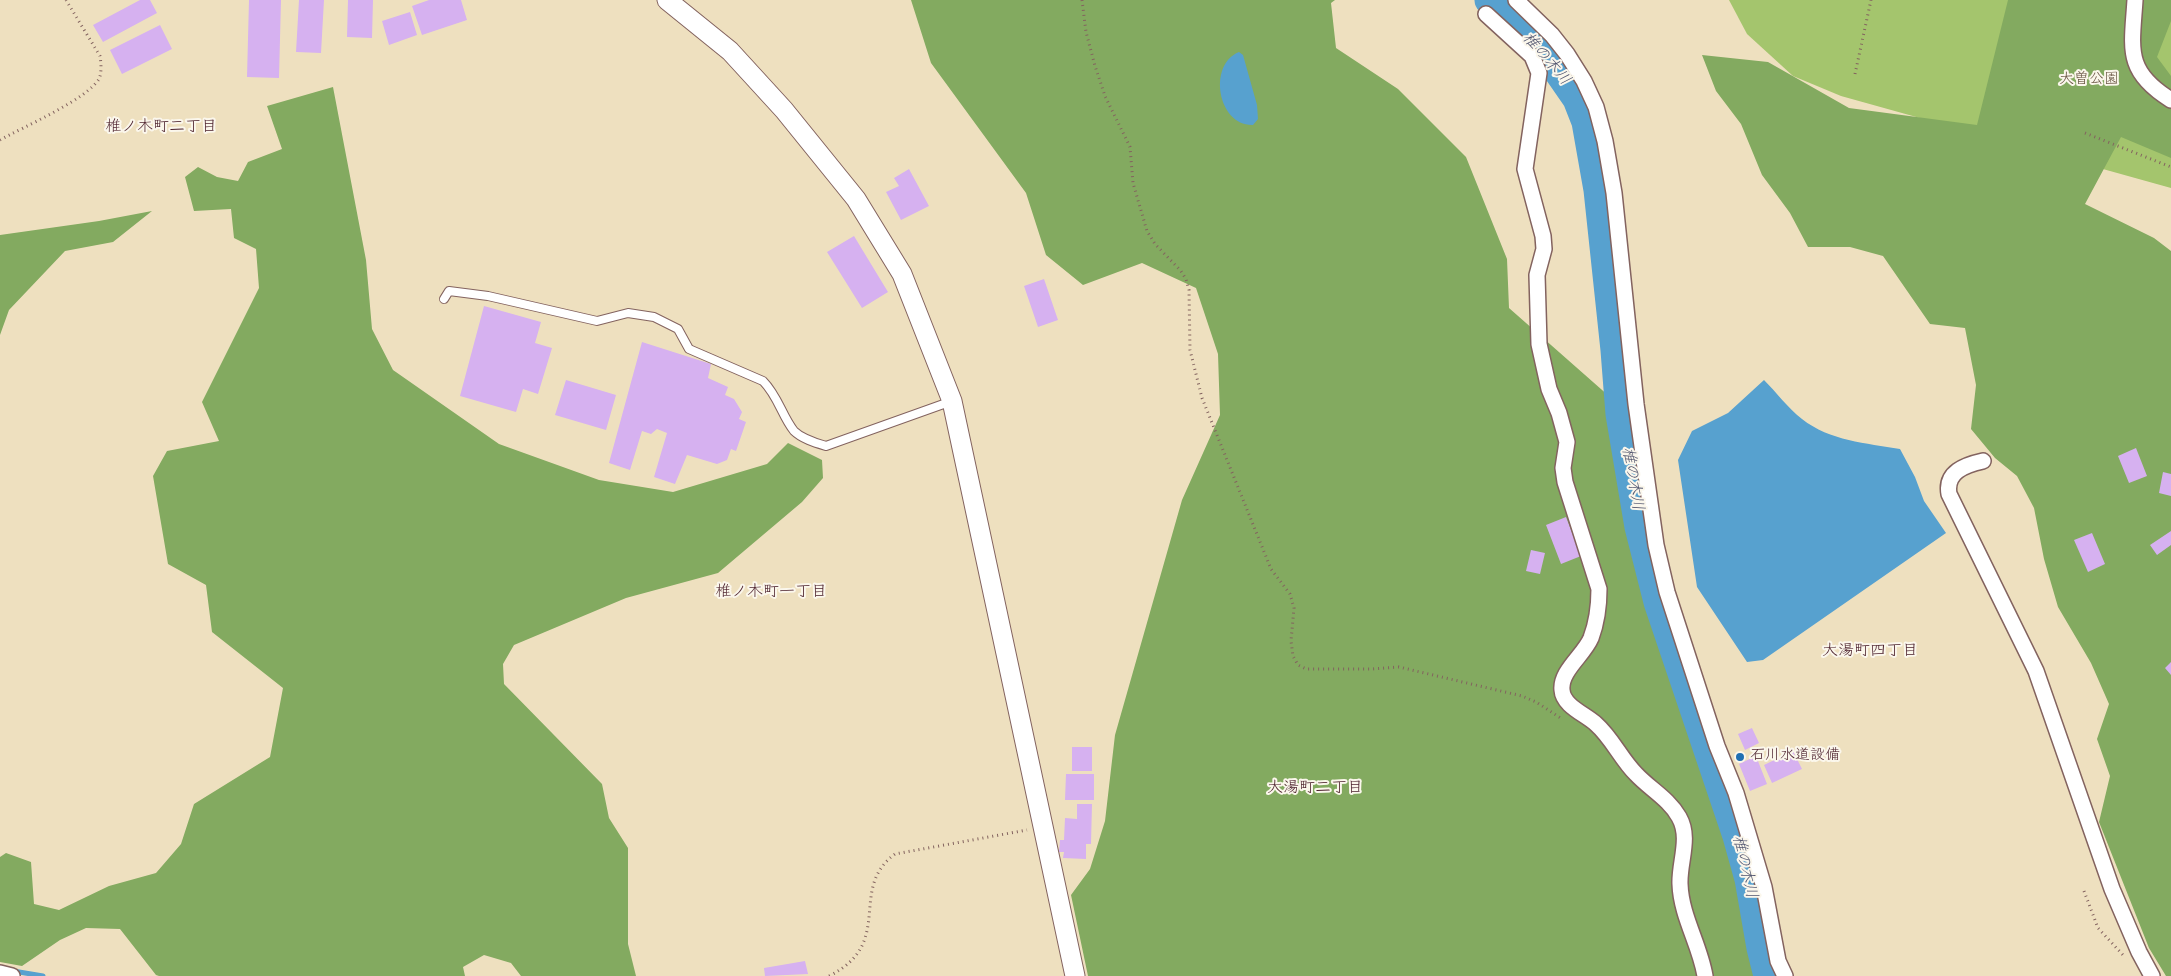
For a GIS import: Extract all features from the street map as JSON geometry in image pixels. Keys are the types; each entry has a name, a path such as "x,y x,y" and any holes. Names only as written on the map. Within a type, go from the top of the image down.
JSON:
{"street":[{"path":"667,0 730,51 784,110 856,199 902,274 952,401 1045,827 1075,976"},
{"path":"1516,0 1552,35 1567,54 1584,81 1596,107 1605,141 1614,192 1636,404 1656,545 1668,592 1717,746 1736,793 1764,887 1778,961 1786,976"},
{"path":"2135,0 2132,46 2136,66 2156,90 2171,100"},
{"path":"1486,14 1532,56 1539,73 1525,169 1543,236 1544,249 1537,275 1539,344 1549,389 1567,442 1563,468 1565,482 1599,589 1599,607 1590,639 1568,672 1561,688 1562,696 1567,703 1597,724 1635,774 1671,805 1680,818 1684,831 1684,845 1680,868 1681,898 1703,964 1704,976"},
{"path":"1983,461 1968,465 1952,475 1948,485 1949,494 2036,671 2112,889 2149,970"},
{"path":"0,973 12,976"}],"lane":[{"path":"444,299 449,291 488,296 597,321 628,313 654,317 678,329 689,349 763,381 772,390 795,431 813,442 826,446 952,401"}],"path":[{"path":"0,140 66,105 89,90 99,78 102,66 100,56 66,0"},
{"path":"1082,0 1086,32 1095,66 1105,96 1130,147 1133,183 1147,231 1155,244 1181,271 1186,279 1189,290 1190,350 1202,398 1271,569 1290,594 1294,608 1291,642 1293,656 1298,665 1306,669 1372,669 1399,666 1522,696 1536,702 1561,719 1570,722 1585,715"},
{"path":"1855,74 1871,0"},
{"path":"2085,133 2171,167"},
{"path":"829,976 845,968 858,955 868,934 872,889 876,874 884,862 895,854 1045,827"},
{"path":"2084,891 2094,920 2120,953 2149,970"}],"green space":[{"path":"911,0 1335,0 1331,3 1336,48 1398,89 1466,157 1507,259 1509,308 1610,397 1655,618 1696,747 1725,823 1746,910 1766,976 1088,976 1071,895 1090,869 1105,821 1115,735 1182,500 1220,415 1218,354 1196,288 1142,263 1083,285 1046,255 1026,193 931,63"},
{"name":"大曽公園","path":"1729,0 2171,0 2171,188 1841,96 1793,76 1747,34"},
{"path":"2008,0 2171,0 2171,21 2157,57 2171,76 2171,158 2121,137 2085,204 2154,238 2171,251 2171,976 2166,976 2149,948 2099,822 2110,776 2097,739 2109,704 2091,663 2058,607 2044,559 2034,508 2017,476 1995,458 1971,429 1976,385 1965,328 1930,324 1883,256 1850,247 1808,247 1790,213 1762,175 1741,124 1716,91 1702,55 1768,62 1849,108 1977,125"},
{"path":"333,87 366,260 372,329 393,370 499,444 599,480 673,492 767,464 788,443 822,460 823,478 802,502 718,573 626,598 514,645 503,664 504,684 602,784 609,818 628,848 628,944 636,976 521,976 511,963 484,955 463,967 465,976 159,976 156,975 120,929 86,928 60,940 22,966 0,962 0,857 6,853 31,862 34,904 59,910 109,886 156,873 181,844 194,804 270,757 283,688 212,632 206,585 168,564 153,476 167,451 219,441 202,402 259,288 256,249 234,238 231,209 194,211 185,177 198,167 217,177 238,181 248,162 282,149 267,106"},
{"path":"152,211 113,242 65,251 9,310 0,335 0,235 99,221"}],"water":[{"path":"1239,52 1243,55 1257,105 1258,119 1253,125 1241,123 1232,116 1225,106 1221,94 1220,81 1223,69 1229,59"},
{"path":"1764,380 1802,419 1824,432 1861,443 1900,449 1915,477 1924,501 1946,533 1763,660 1747,662 1697,587 1678,460 1692,431 1728,413"}],"building":[{"path":"140,0 150,0 157,13 103,42 93,25"},
{"path":"249,0 281,0 279,78 247,77"},
{"path":"299,0 324,0 321,53 296,52"},
{"path":"348,0 373,0 372,38 347,37"},
{"path":"429,0 461,0 467,20 422,35 412,6"},
{"path":"410,12 417,35 389,45 382,21"},
{"path":"160,25 172,49 122,74 110,50"},
{"path":"909,169 929,206 901,220 886,192 899,186 894,178"},
{"path":"854,236 888,292 862,308 827,252"},
{"path":"1044,279 1058,320 1038,327 1024,286"},
{"path":"484,306 541,322 535,343 552,348 538,394 523,389 516,412 460,396"},
{"path":"642,342 711,364 708,378 728,387 725,395 734,399 742,412 739,419 746,422 736,451 731,449 727,460 717,464 687,455 675,484 654,477 667,433 657,429 651,434 642,431 630,470 609,463"},
{"path":"566,380 616,395 606,430 555,415"},
{"path":"2136,448 2147,476 2129,483 2118,456"},
{"path":"2163,472 2171,474 2171,496 2159,493"},
{"path":"1566,517 1581,556 1561,564 1546,525"},
{"path":"2171,531 2171,545 2157,555 2150,545"},
{"path":"2092,533 2105,564 2088,572 2074,540"},
{"path":"1531,550 1545,553 1540,574 1526,571"},
{"path":"2171,662 2171,675 2165,668"},
{"path":"1752,728 1759,743 1745,750 1738,734"},
{"path":"1072,747 1092,747 1092,771 1072,771"},
{"path":"1793,751 1802,769 1772,783 1764,765"},
{"path":"1756,756 1767,784 1750,791 1739,764"},
{"path":"1066,774 1094,774 1094,800 1065,800"},
{"path":"1077,804 1092,804 1091,844 1086,844 1086,859 1063,858 1064,852 1059,852 1060,840 1064,840 1065,818 1077,819"},
{"path":"805,961 808,974 765,976 764,968"}],"waterway":[{"name":"椎の木川","path":"1489,0 1525,33 1550,60 1577,99 1586,122 1598,190 1620,414 1639,527 1658,602 1737,836 1749,879 1768,976"},
{"path":"13,971 43,976"}],"place":[{"name":"石川水道設備","path":"1740,757"}],"district":[{"name":"椎ノ木町二丁目","path":"161,129"},
{"name":"椎ノ木町一丁目","path":"771,594"},
{"name":"大湯町四丁目","path":"1870,653"},
{"name":"大湯町二丁目","path":"1315,790"}]}
